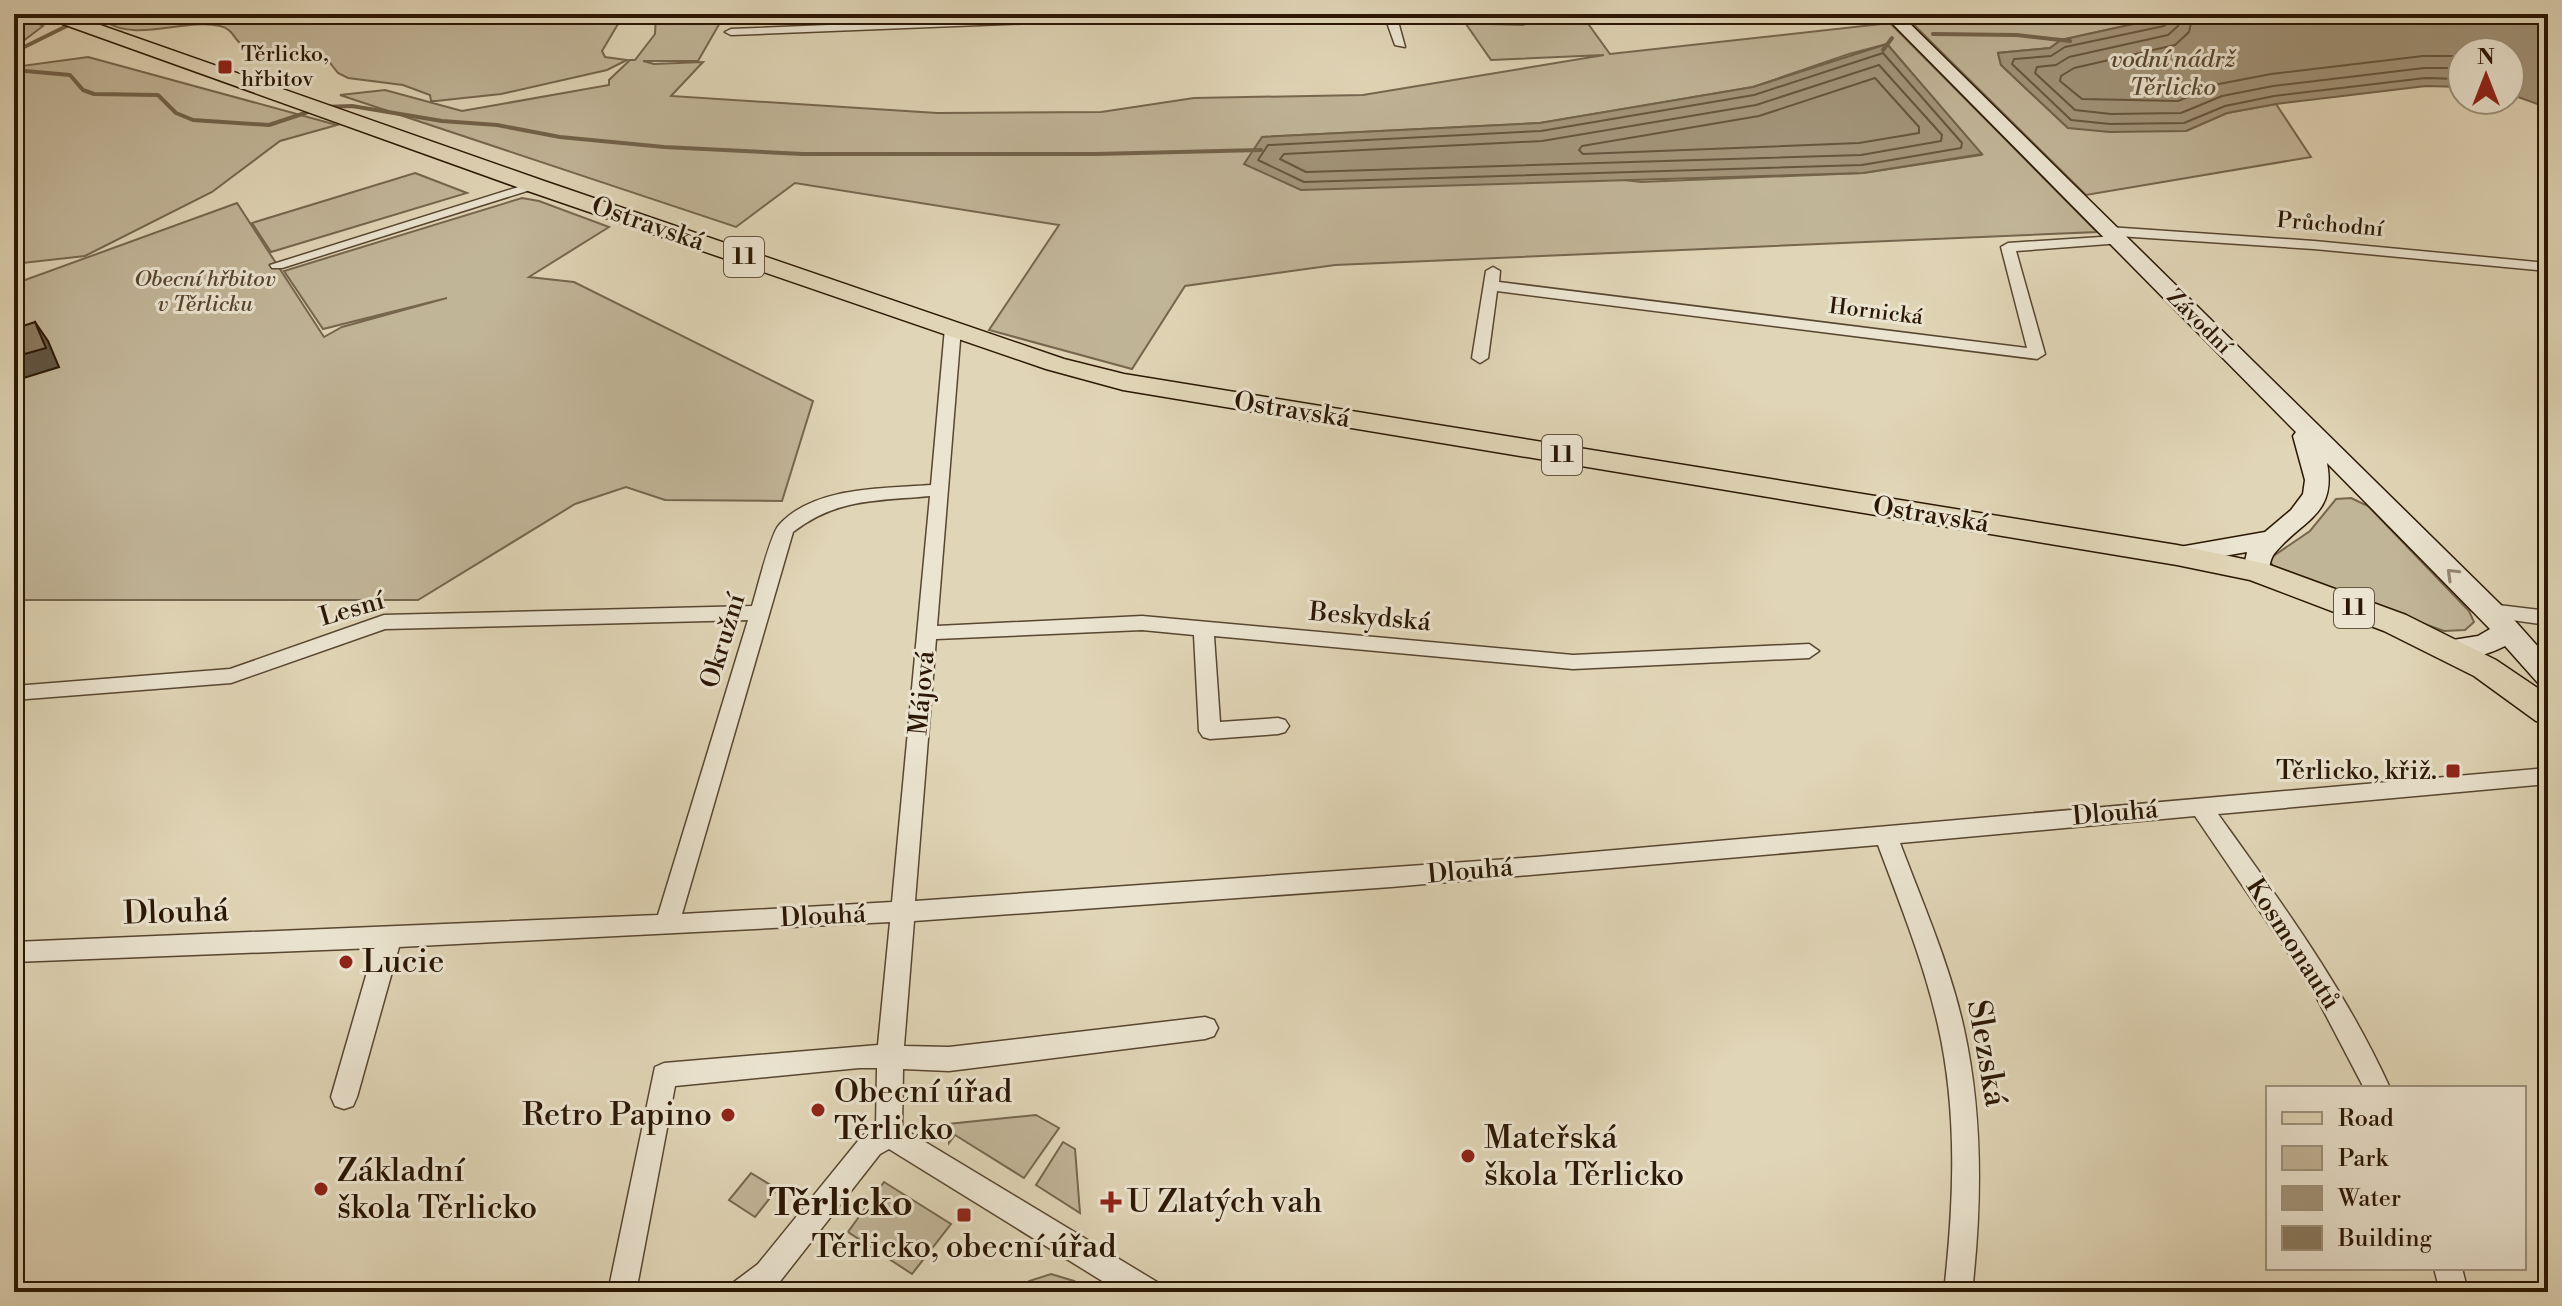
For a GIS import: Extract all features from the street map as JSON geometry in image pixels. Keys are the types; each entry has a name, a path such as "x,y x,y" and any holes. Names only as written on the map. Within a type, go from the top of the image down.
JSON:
{"main road":[{"name":"Ostravská","path":"52,14 536,186 1055,364 1123,382 2177,555 2256,571 2395,623 2450,649 2548,712"},
{"name":"Závodní","path":"1891,14 2499,620 2548,676"},
{"path":"2256,571 2258,555 2270,540 2300,517 2318,489 2318,467 2300,424"},
{"path":"2318,489 2355,492 2383,507"},
{"path":"2177,555 2270,540"},
{"path":"2450,649 2478,647 2497,640 2499,620"}],"street":[{"path":"731,32 1183,14"},
{"path":"1390,14 1401,45"},
{"path":"277,265 536,186"},
{"name":"Průchodní","path":"2113,236 2329,246 2548,267"},
{"name":"Hornická","path":"1480,358 1492,279 2037,354 2008,247 2113,236"},
{"name":"Májová","path":"889,1134 890,1058 953,328"},
{"name":"Okružní","path":"667,924 785,529 810,510 853,497 939,490"},
{"name":"Lesní","path":"14,693 231,676 384,622 758,613"},
{"path":"2499,620 2548,618"},
{"name":"Beskydská","path":"927,633 1142,623 1573,662 1809,651"},
{"path":"1204,629 1210,731 1278,726"},
{"name":"Dlouhá","path":"14,952 389,938 903,912 1390,878 2548,776"},
{"name":"Kosmonautů","path":"2200,806 2291,935 2363,1056 2376,1086"},
{"name":"Slezská","path":"1885,834 1941,990 1958,1060 1968,1158 1966,1232 1958,1292"},
{"path":"344,1097 389,938"},
{"path":"622,1292 664,1075 859,1056 949,1059 1205,1028"},
{"path":"744,1292 768,1274 871,1145 889,1134 1147,1292"},
{"path":"2448,1270 2454,1292"}],"green space":[{"path":"14,14 21,14 43,26 14,48"},
{"path":"113,14 624,14 602,51 605,57 627,60 607,70 501,94 431,101 430,95 403,85 348,78 338,73 327,59 305,63 282,54 247,48 229,30 220,26 206,24 131,30 105,21"},
{"path":"656,14 725,14 698,61 643,61 654,64 703,62 671,96 937,113 1101,112 1194,98 1363,95 1604,55 1491,60 1459,14 1487,14 1488,24 1523,25 1521,20 1548,21 1544,14 1581,14 1610,54 1890,23 2097,232 1335,265 1185,286 1132,369 989,330 1059,225 795,183 736,227 340,95 385,90 462,111 609,85 609,80 630,60 635,60 655,34","holes":["1887,44 1981,155 1863,173 1641,182 1262,137 1540,123 1753,87"]},
{"path":"1911,14 2179,14 2061,40 2050,48 1998,53 2001,65 2068,128 2186,131 2227,113 2276,104 2311,157 2086,195 1907,18"},
{"path":"88,57 337,125 280,141 212,192 85,256 14,264 14,67"},
{"path":"415,173 467,193 271,252 252,223"},
{"name":"Obecní hřbitov v Těrlicku","path":"522,198 539,201 609,227 529,277 574,282 813,401 782,501 665,500 626,487 575,504 418,600 14,600 14,284 237,203 324,337 342,327 447,298 323,329 284,271"},
{"path":"2351,498 2368,506 2469,611 2474,622 2465,630 2444,631 2275,570 2269,559 2310,531 2336,499"},
{"path":"1036,1115 1059,1128 1024,1178 955,1135 949,1143 948,1124"},
{"path":"1063,1142 1075,1149 1080,1213 1036,1185"},
{"path":"751,1173 777,1189 755,1217 729,1200"},
{"path":"884,1182 951,1224 912,1274 848,1232"},
{"path":"1051,1274 1074,1281 1092,1292 1021,1292 1029,1281"}],"water":[{"name":"vodní nádrž Těrlicko","path":"2179,14 2548,14 2548,108 2526,100 2526,36 2446,36 2446,87 2426,86 2276,104 2227,113 2186,131 2110,132 2068,128 2001,65 1998,53 2050,48 2061,40"},
{"path":"1887,44 1982,154 1863,173 1301,190 1244,164 1262,137 1540,123 1753,87"}],"building":[{"path":"35,322 46,348 14,357 14,329"}],"waterway":[{"path":"14,52 91,14"},
{"path":"1933,34 2017,35 2070,41"},
{"path":"1883,50 1892,38"},
{"path":"14,70 70,75 83,90 94,94 158,95 176,113 193,120 269,125 323,107 352,106 442,121 497,125 560,137 664,147 803,154 1096,154 1261,150"}],"place":[{"name":"Těrlicko, hřbitov","path":"225,67"},
{"name":"Těrlicko, křiž.","path":"2453,771"},
{"name":"Lucie","path":"346,962"},
{"name":"Obecní úřad Těrlicko","path":"818,1110"},
{"name":"Retro Papino","path":"728,1115"},
{"name":"Mateřská škola Těrlicko","path":"1468,1156"},
{"name":"Základní škola Těrlicko","path":"321,1189"},
{"name":"U Zlatých vah","path":"1111,1202"},
{"name":"Těrlicko, obecní úřad","path":"964,1215"}],"district":[{"name":"Těrlicko","path":"841,1204"}]}
